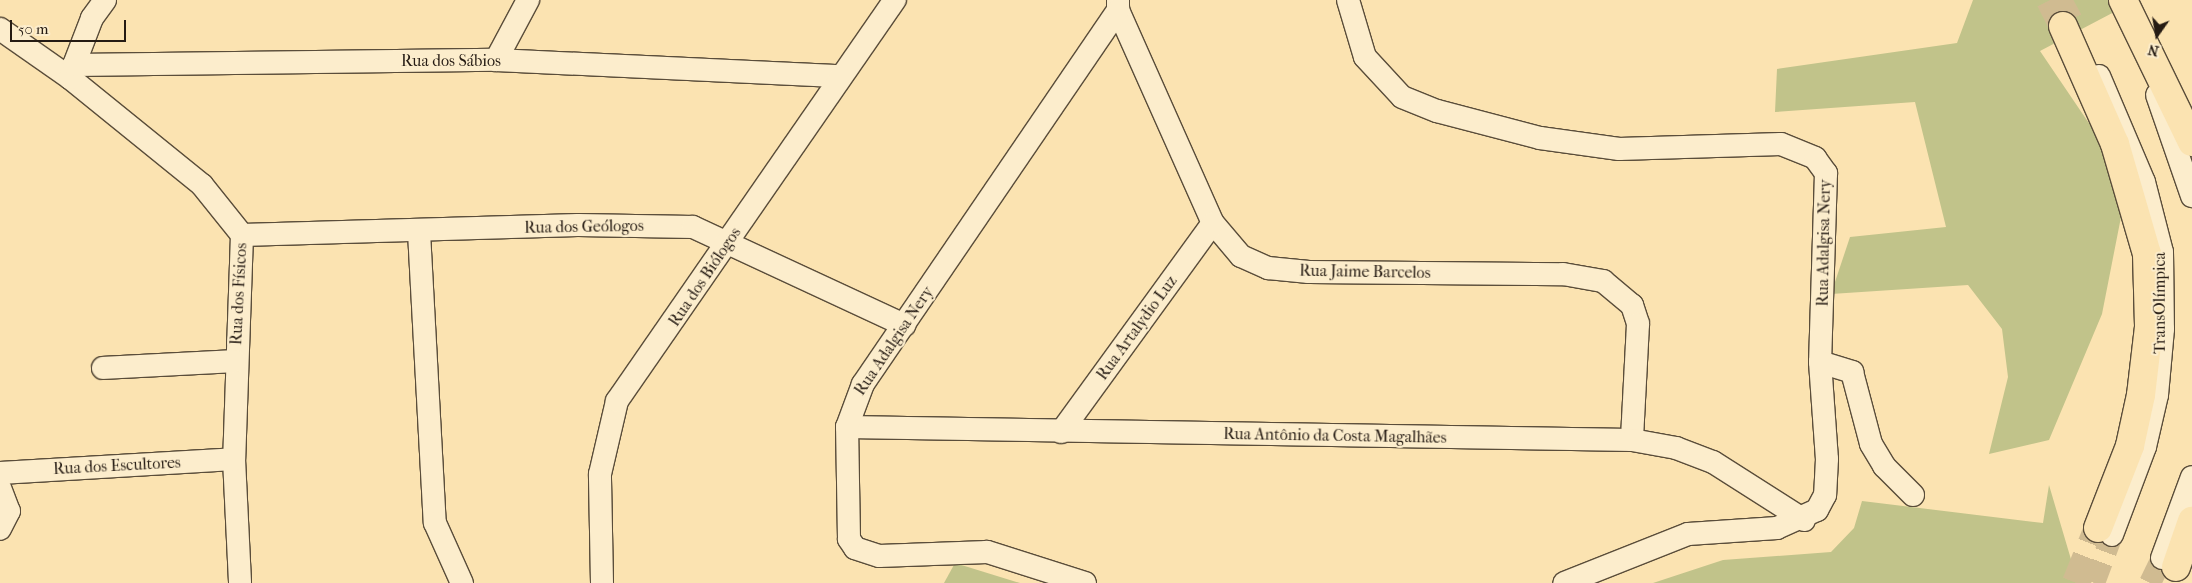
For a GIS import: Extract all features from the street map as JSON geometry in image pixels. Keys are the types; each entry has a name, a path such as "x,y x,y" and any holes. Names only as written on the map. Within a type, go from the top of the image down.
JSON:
{"highway":[{"path":"2117,3 2192,142"},
{"name":"TransOlímpica","path":"2067,23 2115,144 2147,254 2149,327 2141,394 2130,446 2105,531"},
{"path":"2169,562 2192,520"}],"street":[{"path":"72,72 89,24 105,0"},
{"path":"496,60 528,0"},
{"name":"Rua dos Biólogos","path":"602,583 600,474 617,402 730,241 841,76 896,0"},
{"name":"Rua Adalgisa Nery","path":"1348,0 1365,57 1402,97 1437,111 1540,138 1619,149 1781,144 1815,158 1826,173 1828,194 1820,362 1827,459 1825,495 1817,510 1804,520"},
{"path":"2117,3 2158,97 2192,196"},
{"name":"Rua Adalgisa Nery","path":"1085,583 987,552 879,556 855,548 849,539 847,427 862,384 904,325 1118,5"},
{"name":"Rua Jaime Barcelos","path":"1118,5 1213,224 1240,256 1268,268 1563,274 1603,281 1632,305 1638,324 1632,440"},
{"name":"Rua dos Físicos","path":"0,29 72,72 202,185 228,212 242,235 235,361 234,459 240,583"},
{"name":"Rua dos Sábios","path":"72,72 496,60 841,76"},
{"name":"Rua Artalydio Luz","path":"1061,432 1213,224"},
{"name":"Rua dos Geólogos","path":"242,235 419,232 578,225 678,226 730,241 904,325"},
{"path":"419,232 435,523 462,583"},
{"path":"103,368 235,361"},
{"path":"1820,362 1852,372 1871,444 1884,466 1913,495"},
{"name":"Rua Antônio da Costa Magalhães","path":"847,427 1632,440 1676,448 1713,462 1804,520"},
{"name":"Rua dos Escultores","path":"0,473 234,459"},
{"path":"2169,562 2192,477"},
{"path":"0,488 9,512 0,529"},
{"path":"1564,583 1688,534 1756,531 1804,520"}],"green space":[{"path":"1973,0 2137,0 2040,51 2101,141 2121,217 2102,314 2049,440 1989,454 2008,377 2002,329 1968,285 1831,294 1850,237 1946,227 1915,102 1775,112 1777,69 1957,43"},
{"path":"2049,485 2078,583 1653,583 1723,560 1831,552 1854,528 1862,501 2043,523"},
{"path":"955,563 1020,583 944,583"}],"tunnel":[{"path":"2050,0 2063,26"},
{"path":"2061,0 2072,21"},
{"path":"2076,583 2098,528"},
{"path":"2094,583 2112,535"},
{"path":"2150,583 2162,558"}]}
